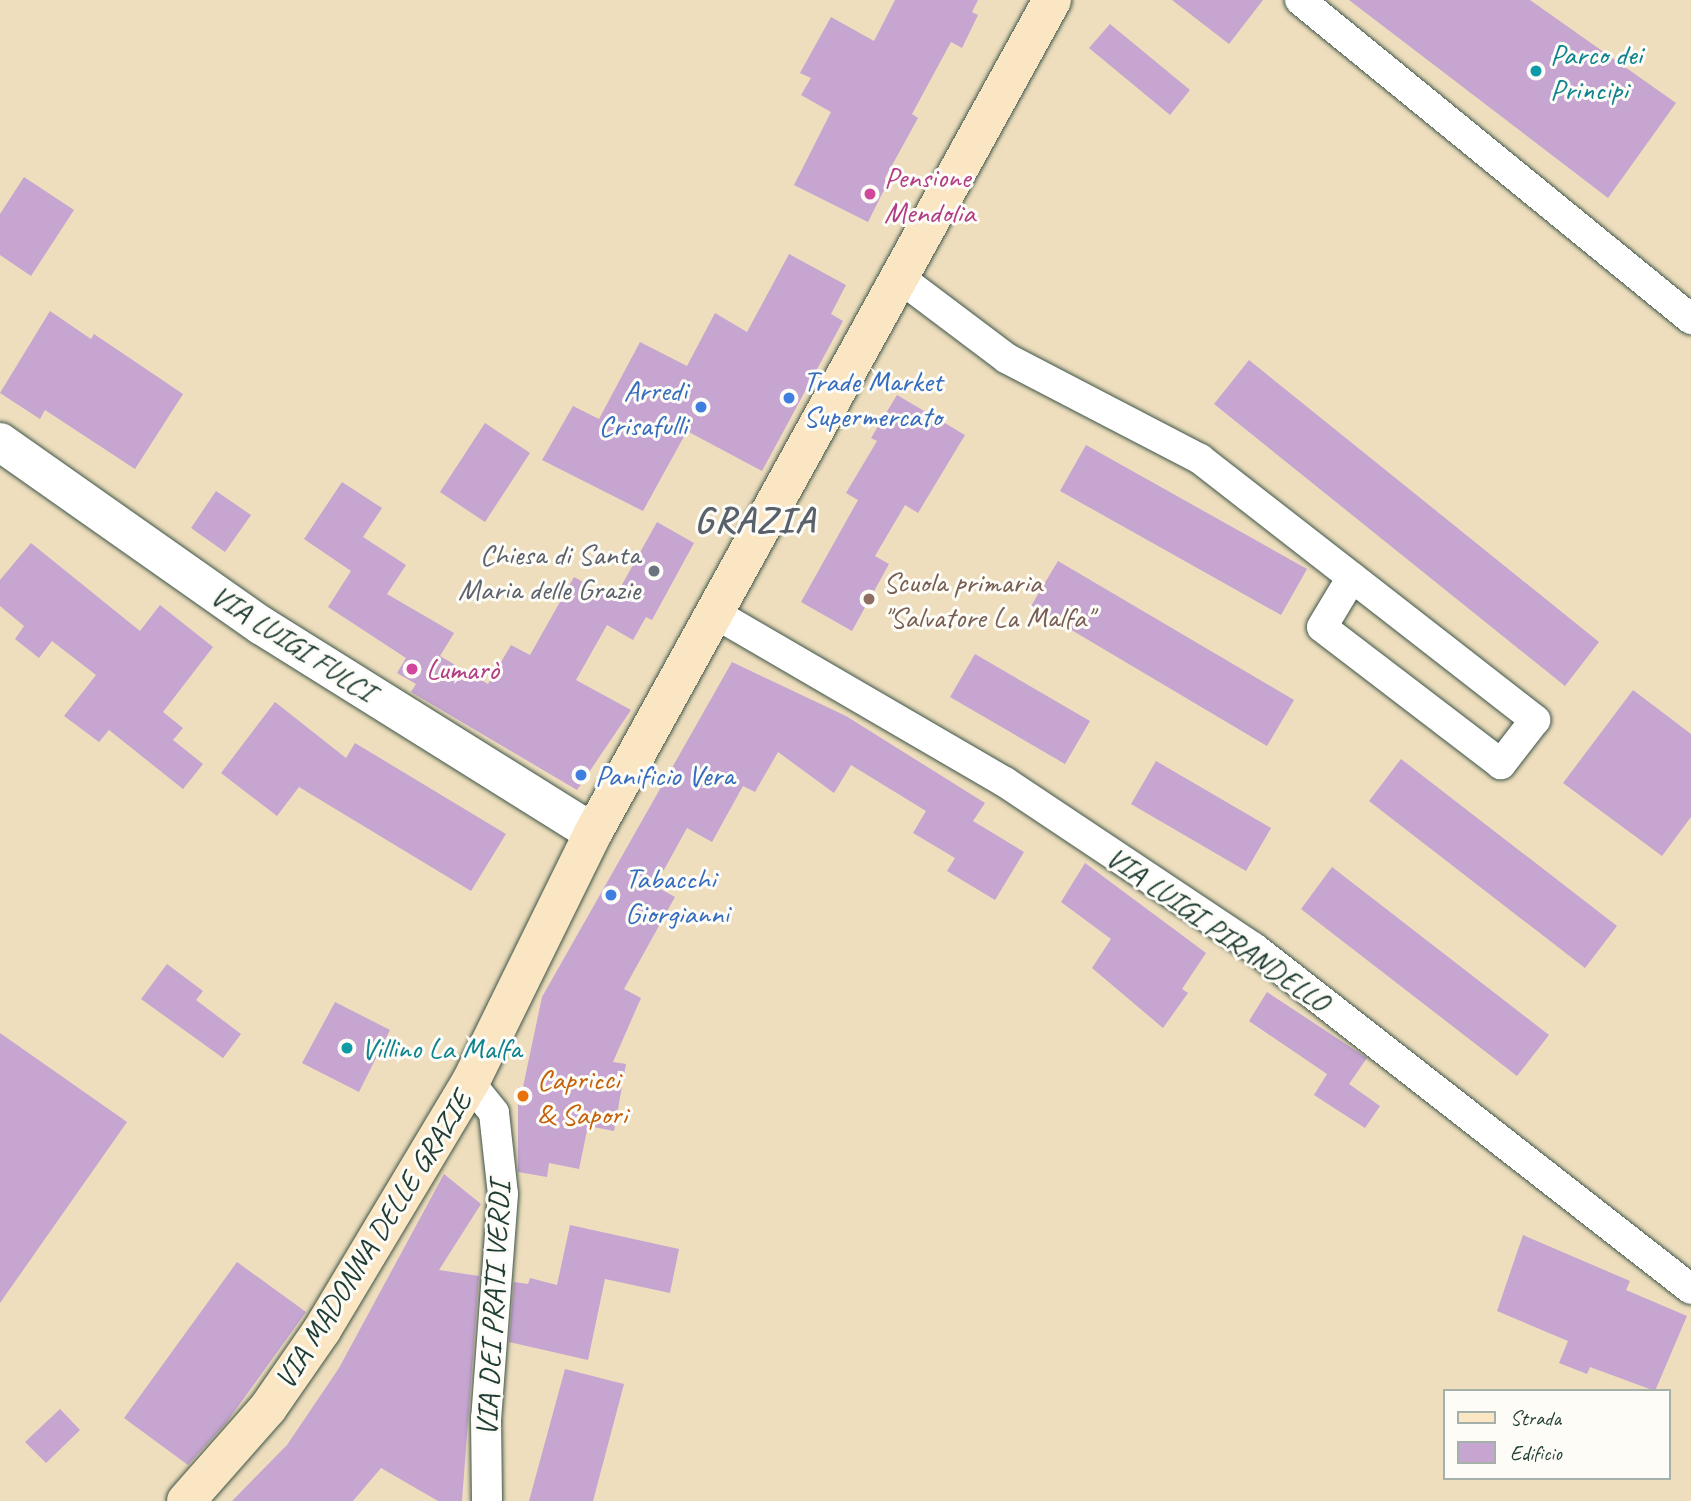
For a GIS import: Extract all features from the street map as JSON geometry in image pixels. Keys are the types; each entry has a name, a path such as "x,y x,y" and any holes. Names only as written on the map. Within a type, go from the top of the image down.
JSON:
{"main road":[{"name":"VIA MADONNA DELLE GRAZIE","path":"186,1501 268,1408 322,1330 470,1083 593,833 1052,0"}],"street":[{"path":"1300,0 1691,319"},
{"path":"900,278 1006,358 1200,459 1535,720 1501,764 1322,627 1352,578"},
{"name":"VIA LUIGI FULCI","path":"0,442 262,626 593,833"},
{"name":"VIA LUIGI PIRANDELLO","path":"716,614 1005,782 1254,947 1691,1289"},
{"name":"VIA DEI PRATI VERDI","path":"470,1083 494,1113 503,1194 486,1418 487,1501"}],"building":[{"path":"895,0 978,0 972,12 978,15 962,48 951,42 912,114 918,118 885,178 889,180 868,222 794,185 831,112 801,95 811,78 800,73 831,17 874,41"},
{"path":"1172,0 1263,0 1229,44"},
{"name":"Parco dei Principi","path":"1349,0 1530,0 1676,103 1608,198"},
{"path":"1110,24 1190,90 1170,115 1089,48"},
{"path":"24,177 74,210 31,276 0,255 0,214"},
{"path":"789,254 846,285 831,314 843,321 762,471 687,431 643,511 542,460 573,406 599,419 640,342 687,366 715,313 747,332"},
{"path":"50,311 91,339 94,334 183,394 135,469 45,410 40,419 0,393"},
{"path":"1249,360 1599,642 1565,686 1214,404"},
{"path":"897,395 965,435 918,513 905,505 875,556 889,564 852,631 801,602 858,500 846,493 877,441 871,438"},
{"path":"485,423 530,453 485,522 440,492"},
{"path":"1086,445 1307,569 1281,615 1060,491"},
{"path":"342,482 382,508 363,537 406,565 387,594 454,633 440,656 488,684 511,645 530,655 574,577 614,599 657,522 694,543 652,620 646,617 633,640 607,625 576,680 631,710 577,790 411,692 416,684 397,673 406,658 328,607 351,571 304,539"},
{"path":"216,491 251,515 225,552 191,528"},
{"path":"31,543 140,631 160,605 213,647 163,712 183,728 173,740 203,764 183,789 109,730 99,742 64,716 96,675 52,641 39,658 15,639 24,626 0,606 0,580"},
{"path":"1058,561 1294,700 1267,746 1031,606"},
{"path":"975,654 1090,721 1065,764 950,697"},
{"path":"732,662 846,716 985,803 973,821 1024,852 995,900 947,871 955,858 913,833 926,811 851,765 834,793 778,752 755,792 743,786 712,842 687,828 655,886 675,897 624,989 641,998 613,1062 626,1064 614,1131 588,1126 579,1169 549,1163 547,1177 518,1172 518,1087 523,1087 542,997"},
{"path":"1633,690 1691,734 1691,817 1662,856 1563,783"},
{"path":"275,702 346,758 355,743 506,834 471,891 299,787 277,816 221,773"},
{"path":"1401,759 1617,926 1585,968 1369,801"},
{"path":"1156,761 1271,828 1246,871 1131,804"},
{"path":"1085,863 1206,953 1182,989 1188,993 1163,1028 1092,968 1111,939 1061,902"},
{"path":"1332,867 1549,1035 1517,1076 1301,909"},
{"path":"167,964 203,991 196,1000 241,1034 223,1058 141,999"},
{"path":"1267,992 1367,1058 1349,1084 1380,1106 1365,1128 1314,1095 1327,1074 1249,1021"},
{"name":"Villino La Malfa","path":"335,1002 390,1030 359,1092 302,1063"},
{"path":"0,1033 127,1122 0,1303"},
{"path":"444,1174 481,1204 439,1270 479,1276 462,1501 438,1501 381,1468 353,1501 232,1501 287,1445 339,1368"},
{"path":"570,1225 679,1249 670,1293 605,1279 588,1360 509,1342 514,1282 528,1284 530,1278 557,1285"},
{"path":"1523,1235 1630,1281 1626,1290 1687,1316 1656,1389 1650,1389 1590,1367 1587,1374 1559,1363 1568,1341 1497,1311"},
{"path":"237,1262 306,1312 226,1423 188,1465 124,1418"},
{"path":"565,1369 624,1384 593,1501 529,1501"},
{"path":"60,1409 80,1430 46,1463 25,1442"}],"place":[{"name":"Parco dei Principi","path":"1536,71"},
{"name":"Pensione Mendolia","path":"870,194"},
{"name":"Trade Market Supermercato","path":"789,398"},
{"name":"Arredi Crisafulli","path":"701,407"},
{"name":"Chiesa di Santa Maria delle Grazie","path":"654,571"},
{"name":"Scuola primaria \"Salvatore La Malfa\"","path":"869,599"},
{"name":"Lumarò","path":"412,669"},
{"name":"Panificio Vera","path":"581,775"},
{"name":"Tabacchi Giorgianni","path":"611,895"},
{"name":"Villino La Malfa","path":"347,1048"},
{"name":"Capricci & Sapori","path":"523,1096"}],"district":[{"name":"GRAZIA","path":"755,520"}]}
